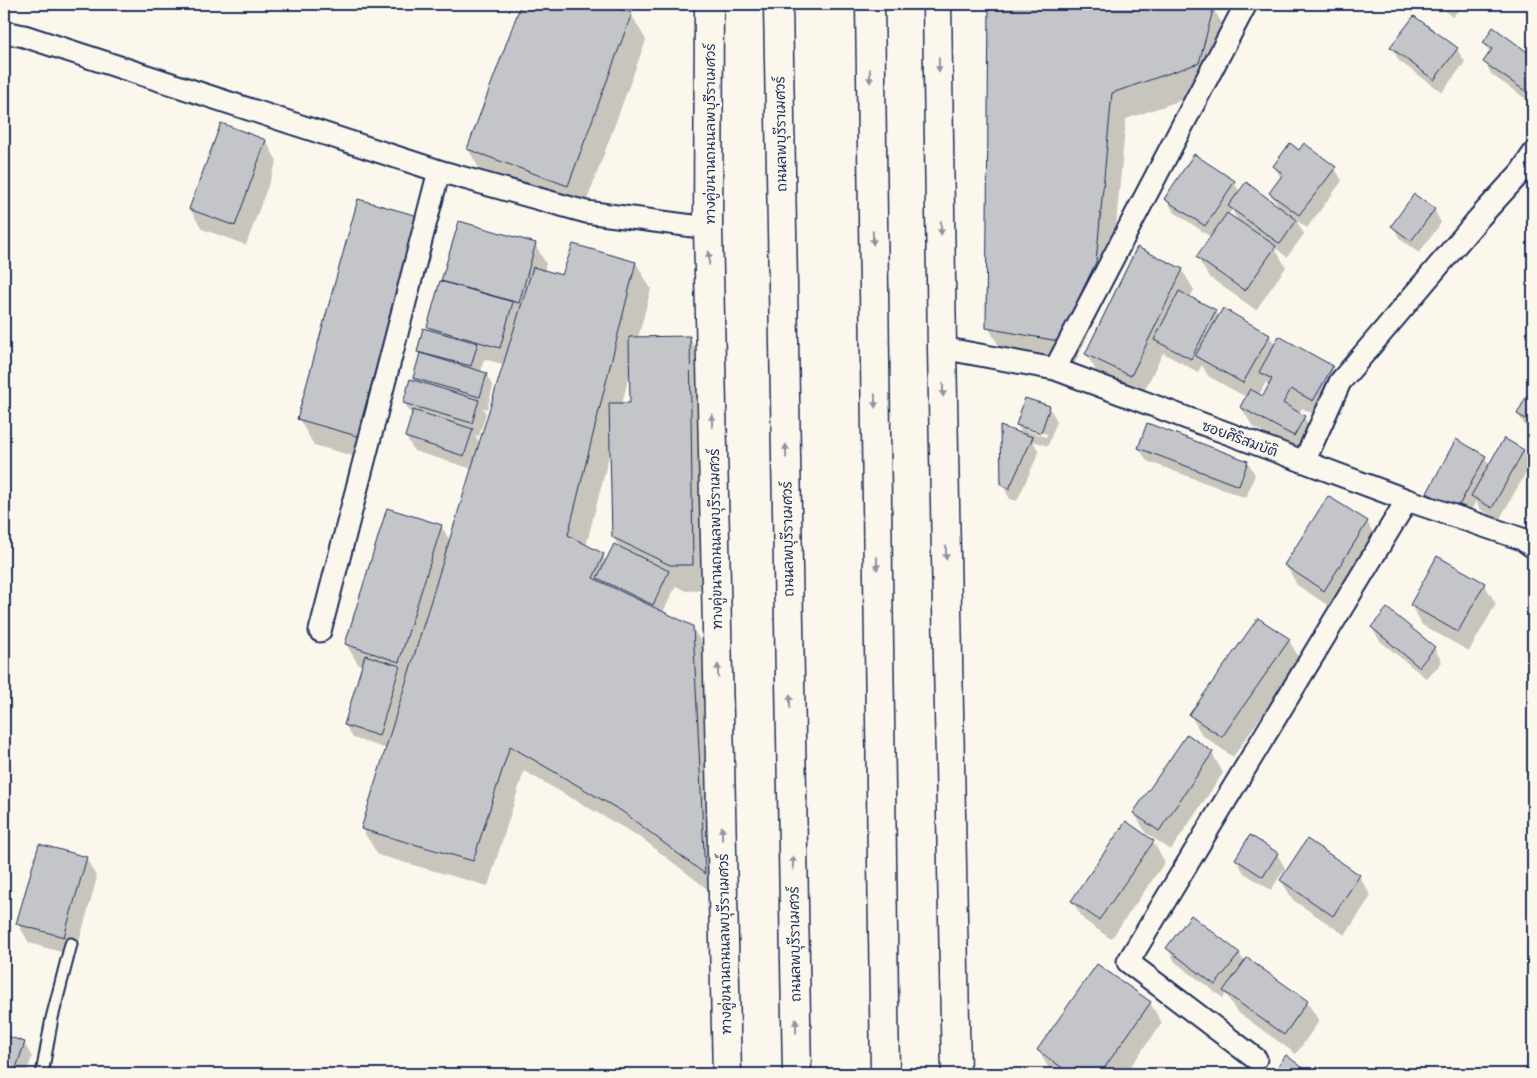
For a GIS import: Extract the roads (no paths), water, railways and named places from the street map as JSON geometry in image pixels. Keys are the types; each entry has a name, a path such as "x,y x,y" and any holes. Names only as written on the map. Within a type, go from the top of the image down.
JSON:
{"main road":[{"name":"ทางคู่ขนานถนนลพบุรีราเมศวร์","path":"709,4 708,228 727,1074"},
{"name":"ถนนลพบุรีราเมศวร์","path":"778,4 797,1074"},
{"path":"938,10 942,348 956,1074"},
{"path":"870,15 885,1074"}],"street":[{"path":"1054,369 1246,4"},
{"path":"4,32 24,36 439,171 586,212 708,228"},
{"path":"1304,462 1340,382 1480,218 1522,172 1533,154"},
{"path":"320,631 439,171"},
{"name":"ซอยศิริสมบัติ","path":"942,348 1054,369 1407,500 1522,540 1533,547"},
{"path":"1256,1059 1128,962 1407,500"}],"lane":[{"path":"42,1074 52,1018 71,944"}]}
